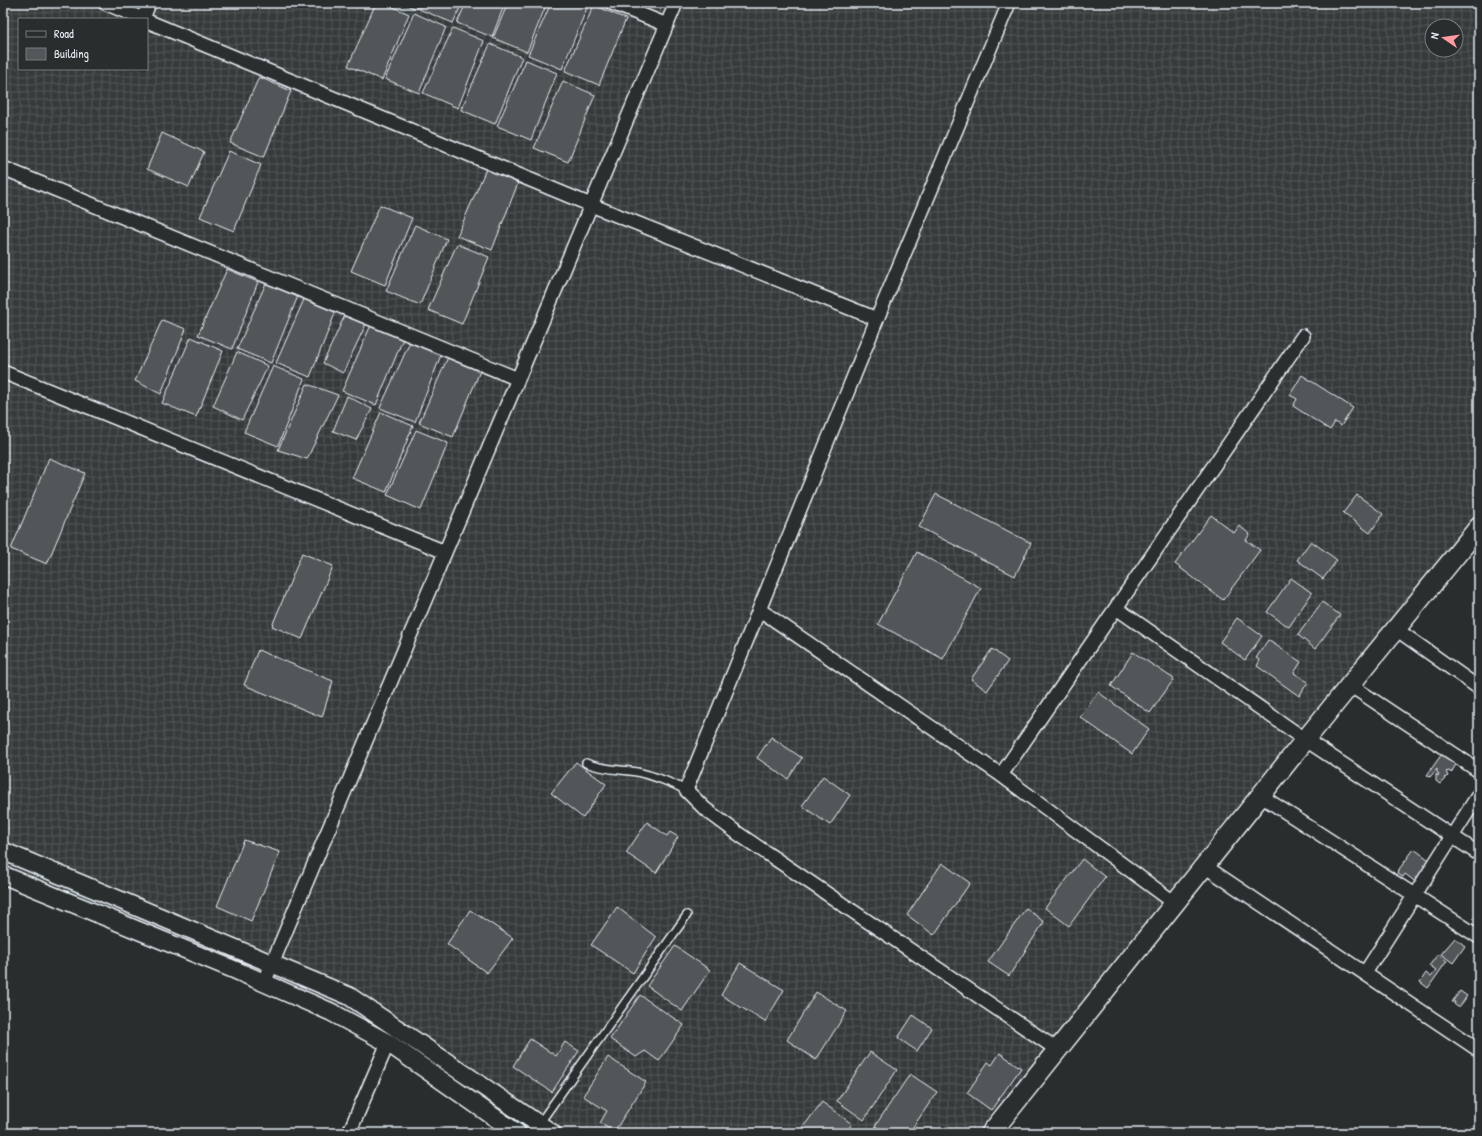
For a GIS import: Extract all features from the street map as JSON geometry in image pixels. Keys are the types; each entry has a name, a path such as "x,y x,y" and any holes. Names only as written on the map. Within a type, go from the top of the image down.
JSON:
{"main road":[{"path":"991,1133 1350,685 1479,527"}],"street":[{"path":"105,3 141,18"},
{"path":"143,18 149,3"},
{"path":"612,3 667,25"},
{"path":"264,983 676,3"},
{"path":"1009,3 877,319 686,790 705,809 740,835 1058,1050"},
{"path":"148,20 591,205 877,319"},
{"path":"3,168 518,380"},
{"path":"1001,775 1304,336"},
{"path":"3,372 445,552"},
{"path":"1116,608 1306,740 1479,854"},
{"path":"760,610 1001,775 1176,904"},
{"path":"1396,629 1479,688"},
{"path":"1350,685 1479,771"},
{"path":"1364,973 1479,794"},
{"path":"1261,796 1479,937"},
{"path":"3,851 349,996 545,1129"},
{"path":"1206,866 1479,1050"},
{"path":"3,875 264,983 330,1012 388,1043 517,1133"},
{"path":"349,1133 388,1043"}],"lane":[{"path":"586,763 596,767 636,772 659,778 686,790"},
{"path":"545,1129 687,915"}],"shaded area":[{"path":"3,3 1479,3 1479,527 991,1133 524,1133 375,1037 3,869"}],"building":[{"path":"376,3 384,3 409,14 382,80 348,66"},
{"path":"401,3 419,3 417,9"},
{"path":"422,3 462,3 453,23 419,9"},
{"path":"466,3 505,3 492,37 457,23"},
{"path":"508,3 547,3 527,52 493,38"},
{"path":"551,3 589,3 562,69 528,55"},
{"path":"594,5 626,19 599,85 565,71"},
{"path":"414,13 446,27 419,93 385,79"},
{"path":"453,28 484,41 458,108 423,93"},
{"path":"490,44 522,57 495,124 461,110"},
{"path":"526,60 557,73 531,140 497,126"},
{"path":"259,77 291,91 264,157 230,143"},
{"path":"563,81 595,95 568,162 534,148"},
{"path":"162,133 204,152 189,187 147,169"},
{"path":"229,151 261,165 234,231 200,217"},
{"path":"486,169 518,183 492,250 457,236"},
{"path":"380,205 412,218 385,285 351,271"},
{"path":"415,225 447,239 420,305 386,291"},
{"path":"457,244 489,257 462,324 428,310"},
{"path":"227,269 258,282 232,349 198,335"},
{"path":"266,283 298,296 271,363 237,349"},
{"path":"305,297 336,311 310,377 276,363"},
{"path":"345,315 366,324 343,373 323,363"},
{"path":"162,320 186,329 161,394 135,381"},
{"path":"371,325 403,339 376,405 342,391"},
{"path":"191,337 223,351 196,417 162,403"},
{"path":"410,342 441,355 415,422 380,408"},
{"path":"237,352 268,366 242,420 213,406"},
{"path":"448,357 480,371 453,437 419,423"},
{"path":"273,366 304,379 278,446 244,432"},
{"path":"1302,375 1353,408 1341,426 1335,422 1330,430 1293,406 1297,399 1290,395"},
{"path":"307,384 338,395 307,459 278,450"},
{"path":"347,396 372,409 356,440 333,431"},
{"path":"381,412 413,426 386,492 352,478"},
{"path":"416,430 448,443 421,510 387,495"},
{"path":"49,458 85,473 47,564 11,549"},
{"path":"936,494 1031,543 1015,576 919,527"},
{"path":"1357,495 1383,514 1370,533 1343,513"},
{"path":"1211,515 1234,533 1239,526 1250,534 1246,540 1260,550 1223,600 1175,564"},
{"path":"1311,541 1337,560 1323,579 1297,560"},
{"path":"917,552 981,588 943,659 878,624"},
{"path":"302,553 333,566 302,639 272,626"},
{"path":"1291,578 1312,593 1289,627 1267,612"},
{"path":"1322,602 1340,615 1315,649 1298,635"},
{"path":"1237,618 1262,636 1245,660 1220,642"},
{"path":"1268,640 1301,662 1294,673 1308,682 1299,696 1257,666 1260,660 1256,658"},
{"path":"992,649 1008,661 987,691 971,679"},
{"path":"258,650 333,681 322,717 244,685"},
{"path":"1133,652 1174,679 1150,713 1111,686"},
{"path":"1098,692 1149,729 1132,754 1080,717"},
{"path":"771,737 802,758 788,779 757,758"},
{"path":"1444,751 1458,761 1451,773 1449,771 1446,772 1448,776 1444,778 1445,779 1440,784 1436,781 1436,774 1438,776 1439,774 1437,773 1437,769 1430,777 1427,775"},
{"path":"576,762 606,784 583,818 551,793"},
{"path":"823,776 850,795 830,825 802,806"},
{"path":"647,822 667,836 670,832 678,837 656,873 626,853"},
{"path":"244,840 280,852 251,921 217,906"},
{"path":"1414,849 1432,862 1417,883 1405,874 1403,877 1397,872"},
{"path":"1082,859 1105,877 1069,926 1045,908"},
{"path":"942,863 970,883 934,935 907,915"},
{"path":"617,907 656,937 633,973 591,945"},
{"path":"1026,908 1044,922 1009,976 988,962"},
{"path":"470,910 513,938 487,973 447,944"},
{"path":"1455,938 1465,946 1453,963 1441,954"},
{"path":"675,946 710,970 682,1011 647,986"},
{"path":"1438,954 1447,961 1428,988 1420,982 1426,973 1431,977 1436,971 1429,966"},
{"path":"740,963 784,990 765,1022 721,995"},
{"path":"1460,991 1467,996 1459,1008 1454,1004 1455,1002 1452,1002"},
{"path":"816,992 847,1011 816,1060 787,1040"},
{"path":"640,995 684,1025 659,1061 645,1051 636,1057 610,1039"},
{"path":"913,1015 932,1028 917,1051 898,1038"},
{"path":"530,1039 556,1056 565,1042 579,1051 552,1092 513,1066"},
{"path":"870,1052 897,1070 864,1120 837,1101"},
{"path":"1000,1053 1021,1068 991,1110 967,1093 988,1062 992,1065"},
{"path":"608,1057 646,1082 614,1132 600,1123 607,1111 583,1096"},
{"path":"910,1074 937,1092 909,1133 886,1133 875,1126"},
{"path":"822,1102 852,1124 845,1133 811,1133 803,1127"}]}
